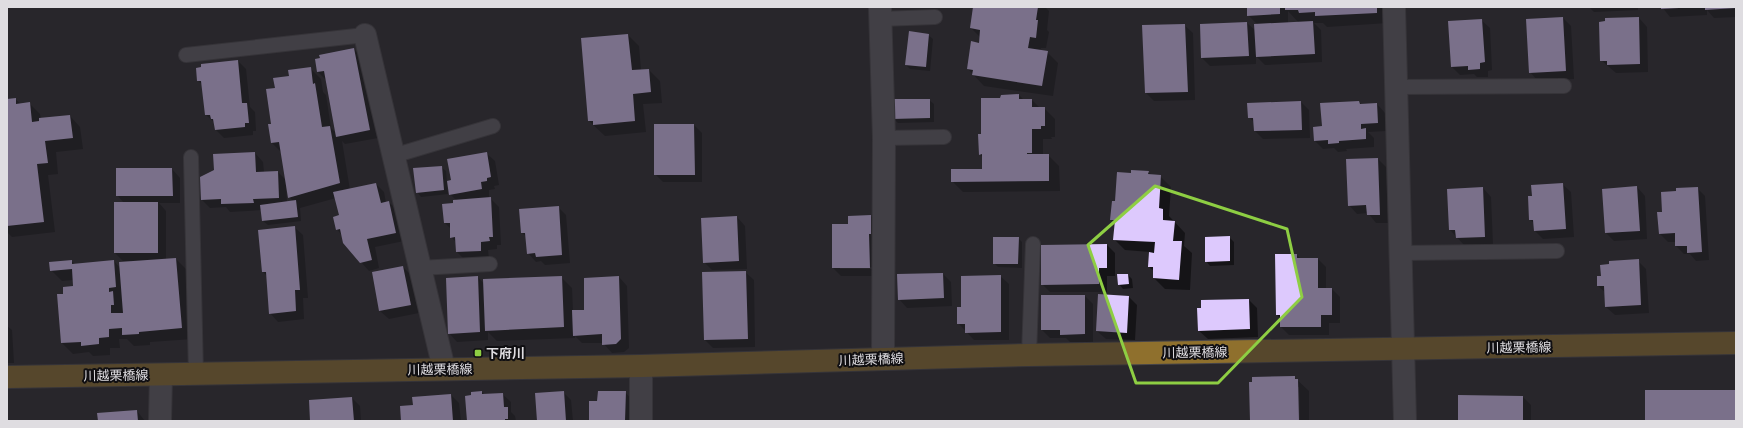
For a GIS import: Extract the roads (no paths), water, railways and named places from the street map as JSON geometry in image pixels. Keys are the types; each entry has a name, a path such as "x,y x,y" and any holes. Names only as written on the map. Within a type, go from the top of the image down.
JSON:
{"main road":[{"name":"川越栗橋線","path":"7,377 641,366 1029,355 1736,343"}],"street":[{"path":"1394,7 1405,421"},
{"path":"880,13 884,138 883,359"},
{"path":"364,34 444,369"},
{"path":"641,366 641,421"},
{"path":"160,421 161,375"}],"lane":[{"path":"880,13 935,17"},
{"path":"186,55 364,34"},
{"path":"1396,87 1564,86"},
{"path":"393,156 493,126"},
{"path":"884,138 944,137"},
{"path":"191,157 196,374"},
{"path":"1029,355 1033,244"},
{"path":"1400,253 1557,250"},
{"path":"420,268 490,264"}],"place":[{"name":"下府川","path":"478,353"}]}
